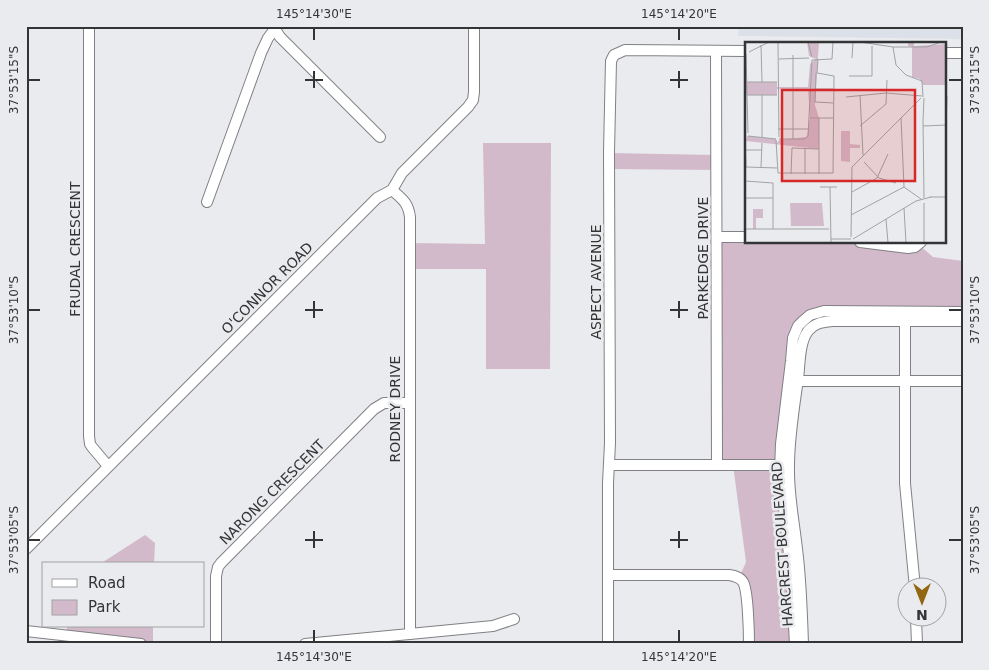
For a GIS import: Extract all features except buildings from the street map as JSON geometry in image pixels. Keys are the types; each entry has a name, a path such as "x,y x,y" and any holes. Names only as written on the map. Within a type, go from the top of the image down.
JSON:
{"street":[{"name":"FRUDAL CRESCENT","path":"89,26 89,436 90,444 108,466"},
{"name":"O'CONNOR ROAD","path":"26,549 377,198 392,190 402,173 471,104 474,92 474,26"},
{"path":"275,27 280,37 380,137"},
{"path":"207,202 261,53 275,27"},
{"name":"ASPECT AVENUE","path":"608,465 610,443 609,142 611,61 614,54 625,50 745,51"},
{"name":"PARKEDGE DRIVE","path":"716,51 717,465"},
{"path":"946,53 963,54"},
{"name":"RODNEY DRIVE","path":"392,190 405,201 409,208 410,634"},
{"path":"717,237 745,237"},
{"path":"877,244 911,248 919,244"},
{"name":"HARCREST BOULEVARD","path":"795,644 791,573 781,493 792,342 798,326 810,315 824,312 963,321"},
{"name":"HARCREST BOULEVARD","path":"803,644 800,580 791,496 784,465 804,337 815,325 832,320 963,312"},
{"path":"905,316 905,483 914,578"},
{"path":"798,381 963,381"},
{"name":"NARONG CRESCENT","path":"216,644 216,576 220,563 374,409 384,403 409,403"},
{"path":"608,644 608,465 784,465"},
{"path":"608,576 737,576 742,580 746,589 749,644"},
{"path":"305,644 492,626 514,618"},
{"path":"916,628 917,644"},
{"path":"26,631 141,644"}],"shaded area":[{"path":"739,26 963,26 963,39 738,36"}],"green space":[{"path":"483,143 551,143 550,369 486,369 486,269 409,269 409,243 485,244"},
{"path":"609,153 716,155 716,170 609,169"},
{"path":"717,237 745,237 745,244 919,245 933,257 963,261 963,312 818,312 793,338 795,644 749,644 739,578 746,562 733,465 717,465"},
{"path":"145,535 155,543 154,562 103,562"},
{"path":"67,628 153,628 153,644 141,644 66,636"}]}
